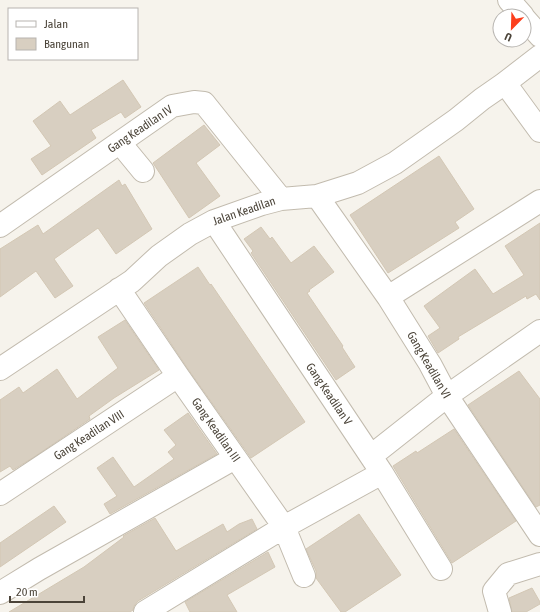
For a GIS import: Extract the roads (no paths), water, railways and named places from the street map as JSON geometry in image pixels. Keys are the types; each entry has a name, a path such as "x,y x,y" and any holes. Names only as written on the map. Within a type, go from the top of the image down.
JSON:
{"street":[{"path":"509,0 516,8"},
{"path":"532,27 540,36"},
{"name":"Jalan Keadilan","path":"0,369 132,281 159,256 190,234 214,221 242,210 282,198 317,196 358,183 395,163 456,120 540,56"},
{"path":"505,83 540,132"},
{"name":"Gang Keadilan IV","path":"0,226 172,106 194,102 204,103 282,198"},
{"path":"120,143 143,171"},
{"name":"Gang Keadilan VI","path":"317,196 388,297 430,364 447,396 540,535"},
{"path":"388,297 540,201"},
{"name":"Gang Keadilan V","path":"214,221 377,464 441,570"},
{"name":"Gang Keadilan III","path":"119,289 284,527 304,576"},
{"path":"145,612 284,527 377,464 447,396 540,331"},
{"name":"Gang Keadilan VIII","path":"0,494 178,376"},
{"path":"0,593 39,569 235,458"},
{"path":"500,612 494,590 508,574 540,564"}]}
